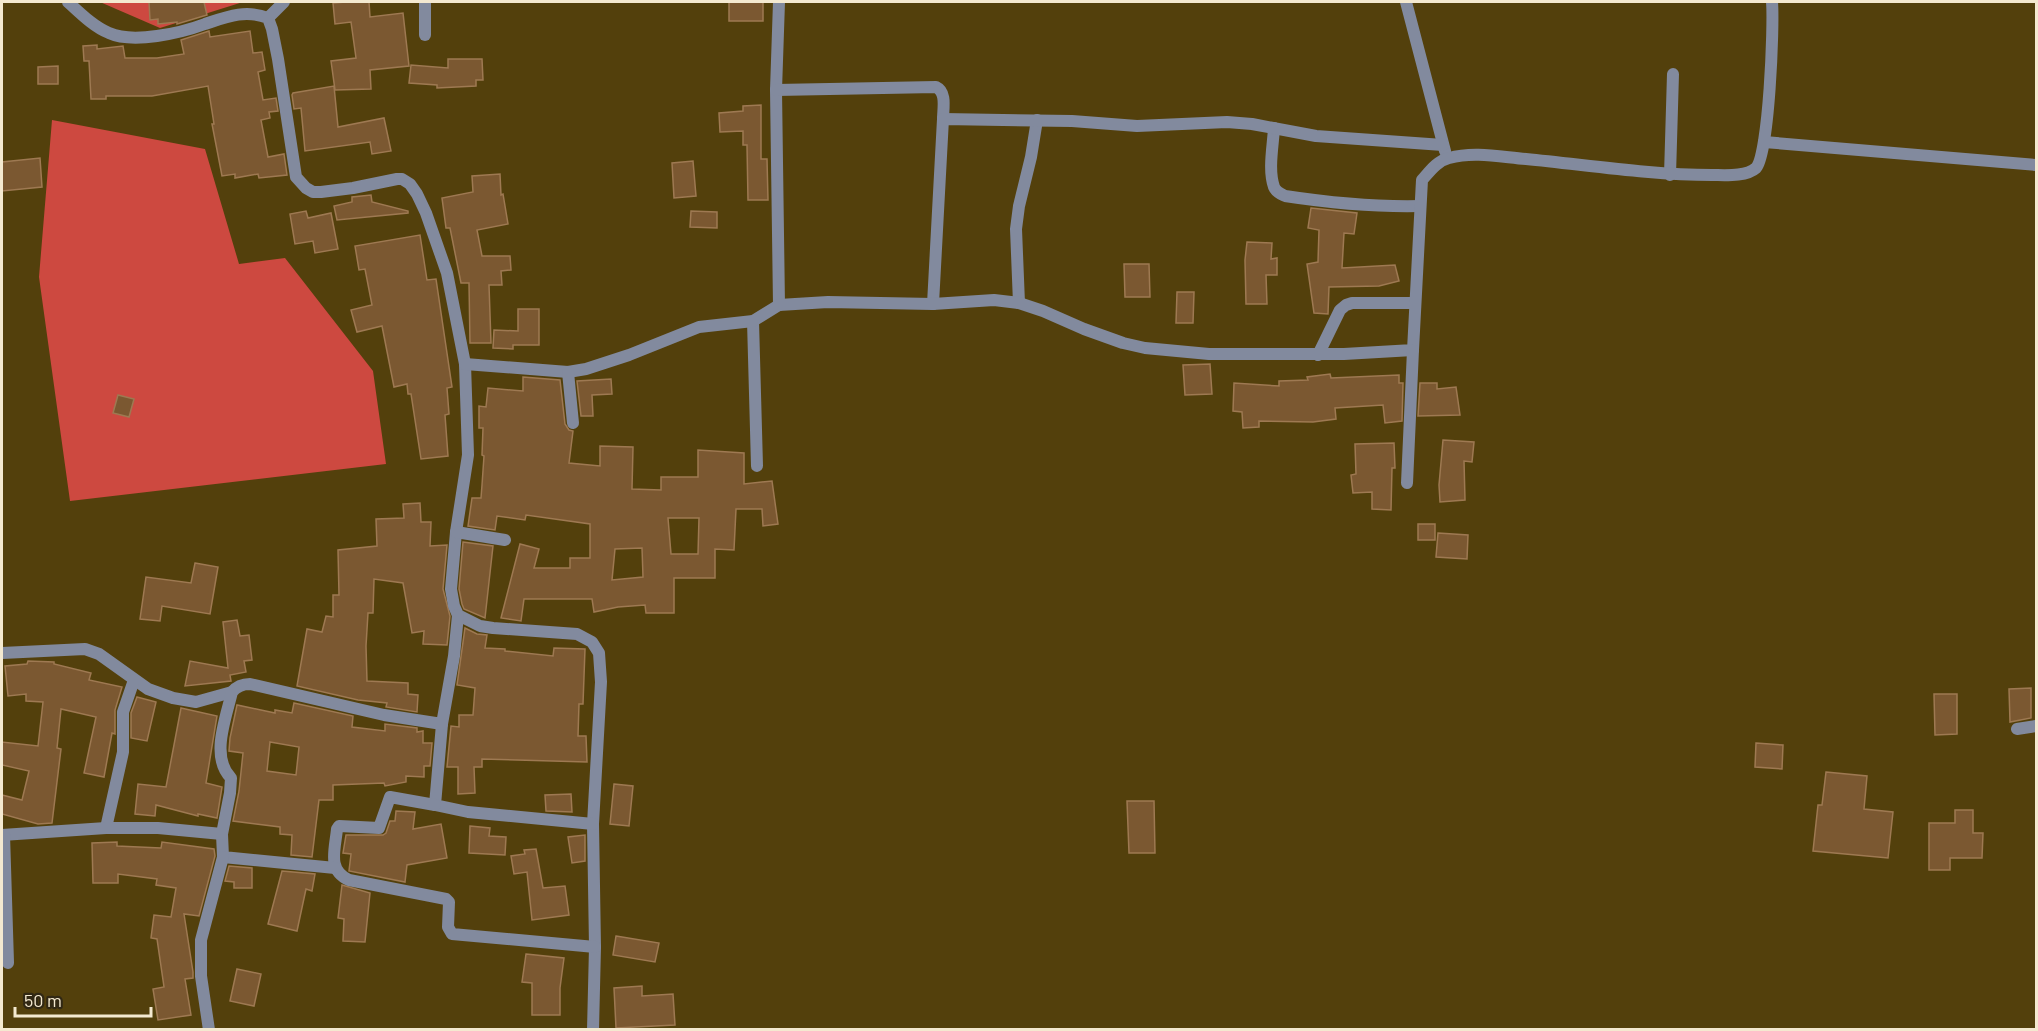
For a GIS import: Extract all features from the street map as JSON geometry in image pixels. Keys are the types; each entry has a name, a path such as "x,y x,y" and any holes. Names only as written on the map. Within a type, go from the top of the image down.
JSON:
{"street":[{"path":"69,2 107,33 131,38 187,30 240,13 255,13 267,18 272,28 278,59 296,177 313,192 353,188 397,178 410,184 426,213 447,273 465,364 468,448 456,532 451,589 458,615 454,656 442,724 435,805"},
{"path":"267,18 284,2"},
{"path":"424,2 424,35"},
{"path":"779,2 776,90 780,305"},
{"path":"1406,2 1447,158"},
{"path":"1407,483 1422,180 1436,164 1447,158 1467,154 1670,175 1727,175 1745,173 1754,169 1759,163 1764,142 1772,40 1772,2"},
{"path":"1670,175 1673,74"},
{"path":"776,90 936,87 941,89 943,119 933,304"},
{"path":"943,119 1072,120 1137,126 1227,122 1316,136 1443,145"},
{"path":"1020,303 1016,229 1036,120"},
{"path":"1274,128 1272,169 1274,187 1278,193 1286,196 1376,207 1420,206"},
{"path":"1764,142 2037,165"},
{"path":"465,364 568,372 586,369 629,355 699,327 753,321 780,305 828,302 933,304 994,300 1020,303 1104,337 1145,348 1209,354 1318,355 1413,350"},
{"path":"1318,355 1340,310 1346,305 1352,303 1415,303"},
{"path":"753,321 757,466"},
{"path":"568,372 573,423"},
{"path":"456,532 505,540"},
{"path":"458,615 480,626 577,634 592,642 599,653 601,682 593,824 595,947 593,1029"},
{"path":"2,653 85,649 99,654 134,680 160,694 196,702 232,692 243,684 250,684 384,714 442,724"},
{"path":"106,828 123,752 123,712 134,680"},
{"path":"209,1029 201,976 201,940 224,857 222,834 231,778 223,767 219,752 232,692"},
{"path":"2017,729 2037,726"},
{"path":"593,824 468,812 392,797 388,799 380,828 339,826 335,868 340,876 349,880 446,899 449,902 448,927 452,934 595,947"},
{"path":"8,963 3,835 106,828 158,828 222,834"},
{"path":"224,857 335,868"}],"shaded area":[{"path":"100,2 243,2 160,28"},
{"path":"52,120 205,149 239,264 285,258 373,371 386,464 70,501 39,277"}],"building":[{"path":"149,2 204,2 207,15 177,24 177,22 158,24 158,19 150,20"},
{"path":"369,2 370,17 403,13 409,66 370,70 371,89 335,90 331,61 356,58 351,22 335,24 333,3"},
{"path":"729,2 763,2 763,21 729,21"},
{"path":"209,31 210,37 250,31 253,53 262,52 265,70 258,72 263,100 276,98 278,111 269,112 270,118 261,120 268,157 284,154 287,175 259,178 258,174 235,178 235,174 222,176 212,124 214,124 208,86 152,96 106,96 106,99 91,99 89,61 84,61 83,46 97,45 97,49 123,46 125,58 157,58 184,54 181,40"},
{"path":"448,59 482,59 483,80 476,80 476,86 437,88 437,85 409,83 411,65 448,68"},
{"path":"58,66 58,84 38,84 38,67"},
{"path":"334,86 338,127 384,118 391,151 372,154 370,142 305,151 301,108 294,109 292,95"},
{"path":"761,105 761,159 767,159 768,200 748,200 747,145 743,145 743,131 720,132 719,113 743,111 743,106"},
{"path":"40,158 42,187 2,191 2,162"},
{"path":"693,161 696,196 674,198 672,163"},
{"path":"500,174 501,195 503,194 508,224 477,230 482,256 510,256 511,270 501,271 502,285 489,285 491,343 470,343 469,283 461,283 450,228 446,228 442,198 473,192 472,176"},
{"path":"371,195 372,202 408,211 408,213 337,220 334,206 352,202 352,197"},
{"path":"1311,208 1357,213 1354,234 1344,233 1342,268 1395,265 1399,281 1379,286 1329,287 1328,314 1314,313 1307,264 1318,262 1319,230 1308,228"},
{"path":"306,211 308,218 331,213 338,249 315,253 313,241 295,244 290,214"},
{"path":"691,211 717,212 717,228 690,227"},
{"path":"420,235 427,280 436,279 452,387 447,388 449,414 445,415 448,456 421,459 411,394 408,394 407,384 394,387 382,326 357,332 351,310 372,305 365,269 359,270 355,246"},
{"path":"1247,242 1272,243 1271,259 1277,258 1277,275 1266,275 1267,304 1246,304"},
{"path":"1124,264 1149,264 1150,297 1125,297"},
{"path":"1177,292 1194,292 1193,323 1176,323"},
{"path":"518,309 539,309 539,345 513,345 513,349 493,348 494,330 518,331"},
{"path":"1210,364 1212,394 1185,395 1183,365"},
{"path":"1330,374 1331,378 1399,375 1399,383 1403,383 1402,421 1385,423 1383,405 1335,408 1336,419 1313,422 1259,421 1259,427 1243,428 1242,412 1233,411 1234,383 1279,386 1279,381 1308,380 1307,377"},
{"path":"523,377 560,380 565,424 569,430 573,431 569,463 600,466 600,446 633,447 632,489 661,490 661,477 698,477 698,450 744,453 744,484 772,481 778,524 763,526 762,509 736,509 734,550 715,549 715,578 674,578 674,613 646,613 645,605 594,612 592,599 524,599 521,621 501,618 520,544 539,549 534,568 570,568 570,558 590,558 590,524 526,515 525,520 497,516 495,530 468,526 472,498 481,498 484,456 482,455 483,428 479,428 479,406 486,407 488,388 523,391","holes":["668,518 699,518 698,554 671,554","642,548 643,577 612,580 615,549"]},
{"path":"611,379 612,394 592,395 593,416 581,416 577,381"},
{"path":"1420,383 1437,383 1437,389 1456,387 1460,415 1418,416"},
{"path":"118,395 134,399 129,417 113,413"},
{"path":"1443,440 1474,442 1472,462 1464,461 1465,500 1440,502 1439,485"},
{"path":"1394,443 1395,468 1392,468 1391,510 1372,509 1372,492 1353,493 1351,475 1356,474 1355,444"},
{"path":"420,503 421,522 431,522 430,546 447,545 443,589 450,616 447,645 423,644 424,631 412,633 403,583 374,579 373,613 368,613 366,646 367,681 408,683 408,694 418,695 417,712 386,707 387,703 358,700 297,686 307,629 322,632 326,616 333,617 333,595 339,595 338,550 377,546 376,519 404,518 403,504"},
{"path":"1418,524 1435,524 1435,540 1418,540"},
{"path":"1438,533 1468,535 1467,559 1436,557"},
{"path":"463,542 493,546 485,618 464,609 462,604 459,589"},
{"path":"195,563 218,567 210,614 162,606 160,621 140,619 146,577 191,583"},
{"path":"237,620 240,636 249,635 252,660 244,661 246,672 230,675 231,681 185,686 190,661 228,668 223,622"},
{"path":"465,628 477,634 487,635 485,648 553,656 554,648 585,649 583,704 579,704 578,736 586,736 587,762 482,759 482,767 474,767 475,793 458,794 458,767 447,767 451,726 459,727 459,715 473,715 475,688 457,685"},
{"path":"28,661 54,662 54,664 91,673 89,680 122,687 115,710 115,734 112,733 104,777 84,773 96,717 61,709 57,748 61,749 52,823 38,824 2,814 2,795 22,800 29,771 2,765 2,742 38,746 43,702 26,701 26,694 8,696 5,666 27,664"},
{"path":"2031,688 2031,718 2010,722 2009,689"},
{"path":"1934,694 1957,694 1957,734 1935,735"},
{"path":"137,697 156,702 147,741 131,738 131,713"},
{"path":"294,703 353,716 352,727 385,731 385,724 417,728 417,732 423,731 423,743 432,743 430,766 424,766 424,777 406,776 406,782 385,786 384,783 333,785 333,800 319,800 312,857 291,855 292,835 280,834 280,827 233,821 243,753 229,751 237,705 275,713 275,710 292,713","holes":["270,742 299,747 296,775 267,771"]},
{"path":"181,708 217,716 206,783 222,787 217,818 198,814 198,816 156,805 155,816 135,814 138,784 166,787"},
{"path":"1756,743 1783,745 1782,769 1755,767"},
{"path":"1826,772 1867,776 1864,809 1893,812 1888,858 1813,851 1818,805 1822,805"},
{"path":"614,784 633,786 629,826 610,824"},
{"path":"571,794 572,812 546,811 545,795"},
{"path":"1127,801 1154,801 1155,853 1129,853"},
{"path":"1955,810 1973,810 1973,833 1983,833 1982,858 1950,858 1950,870 1929,870 1929,823 1955,823"},
{"path":"396,811 415,812 413,829 441,824 447,858 407,865 405,882 349,871 351,854 343,853 346,835 383,835 390,821 395,821"},
{"path":"470,826 490,828 489,836 506,837 505,855 469,853"},
{"path":"585,835 585,861 572,863 568,837"},
{"path":"117,842 117,846 161,848 162,842 214,849 215,856 199,916 184,914 193,972 193,978 185,979 191,1015 158,1020 153,989 164,987 157,939 151,938 154,915 171,917 176,888 156,885 157,879 118,874 118,883 93,883 92,843"},
{"path":"536,849 543,888 565,886 569,915 532,920 527,872 514,874 511,856 525,854 524,850"},
{"path":"229,866 252,868 252,888 234,888 234,882 225,881"},
{"path":"282,871 315,874 312,891 306,889 297,931 268,924"},
{"path":"342,885 370,893 365,942 343,941 344,919 338,918"},
{"path":"616,936 659,943 655,962 613,955"},
{"path":"526,954 564,958 560,988 560,1015 532,1015 532,983 522,982"},
{"path":"237,969 261,974 254,1006 230,1001"},
{"path":"642,986 642,996 673,994 675,1025 616,1028 614,988"}]}
